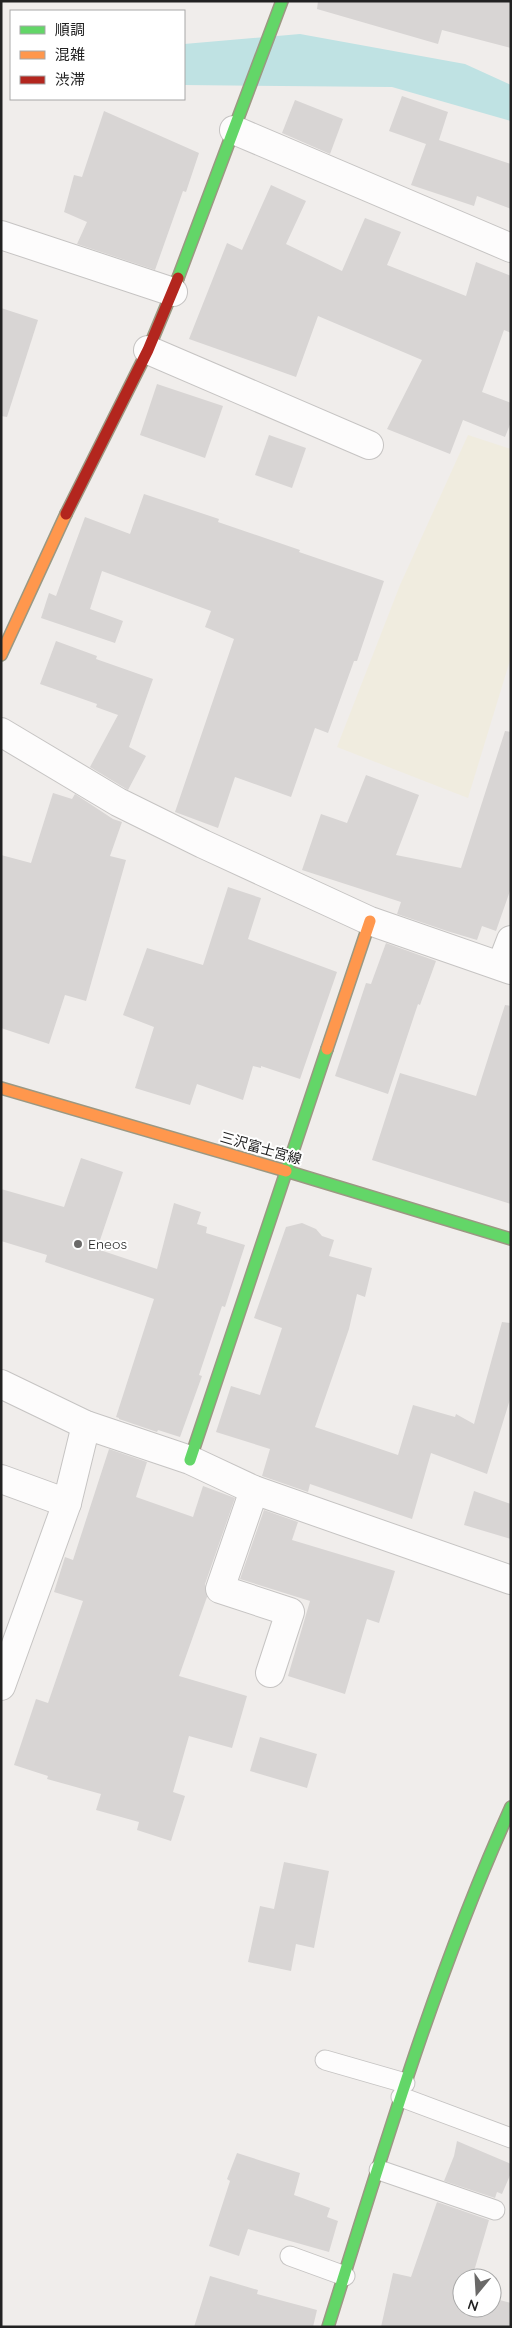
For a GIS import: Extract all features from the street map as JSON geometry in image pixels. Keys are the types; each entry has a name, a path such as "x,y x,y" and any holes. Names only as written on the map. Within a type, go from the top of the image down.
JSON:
{"street":[{"path":"1,655 64,519 148,350 173,292 282,1"},
{"path":"234,130 511,248"},
{"path":"1,235 173,292"},
{"path":"148,350 368,445"},
{"path":"1,732 118,802 370,921 506,968 511,940"},
{"path":"190,1460 370,921"},
{"name":"三沢富士宮線","path":"1,1088 287,1171 511,1239"},
{"path":"1,1384 86,1424 190,1460 254,1490 511,1580"},
{"path":"1,1686 67,1503 86,1424"},
{"path":"1,1479 67,1503"},
{"path":"254,1490 220,1590 290,1612 270,1673"},
{"path":"328,2327 403,2090 478,1880 511,1807"}],"lane":[{"path":"325,2060 403,2090 511,2138"},
{"path":"379,2170 495,2210"},
{"path":"290,2256 345,2276"}],"shaded area":[{"path":"468,435 511,449 511,657 468,798 337,747 400,585"}],"water":[{"path":"300,34 465,64 511,85 511,121 392,87 185,85 185,44"}],"building":[{"path":"318,1 511,1 511,48 442,30 438,44 317,9"},
{"path":"402,96 448,112 439,140 511,164 511,209 477,196 474,206 411,185 426,144 389,131"},
{"path":"295,100 343,119 330,154 282,133"},
{"path":"104,111 199,153 186,192 183,191 155,270 77,244 87,222 64,212 74,175 82,177"},
{"path":"271,185 306,201 286,244 342,271 365,218 401,232 387,265 466,296 476,262 511,276 511,333 504,330 482,392 511,403 511,422 505,437 463,420 450,454 387,429 422,360 318,316 296,377 189,339 227,243 242,250"},
{"path":"1,308 38,320 7,417 1,416"},
{"path":"157,384 223,406 205,458 140,435"},
{"path":"269,435 306,448 292,488 255,475"},
{"path":"144,494 219,519 218,522 384,581 357,661 354,661 328,733 315,728 291,797 235,777 218,828 175,812 234,639 205,627 211,611 102,571 90,609 123,621 115,643 41,618 49,593 56,596 85,517 130,534"},
{"path":"56,641 97,656 96,659 153,679 129,747 146,756 128,790 90,767 118,715 96,707 97,704 40,684"},
{"path":"505,731 511,732 511,888 496,931 482,926 477,940 447,931 397,914 401,902 302,870 321,814 347,823 366,775 419,795 396,855 461,868"},
{"path":"53,793 72,799 75,794 113,819 122,822 110,856 126,860 86,1001 65,995 49,1044 1,1028 1,855 31,863"},
{"path":"228,887 261,898 248,939 337,972 300,1079 261,1066 261,1068 253,1066 243,1100 197,1084 190,1105 135,1088 154,1027 123,1015 147,948 203,965"},
{"path":"386,943 436,961 420,1005 418,1004 388,1094 335,1076 366,983 371,984"},
{"path":"505,1005 511,1006 511,1204 372,1160 400,1073 476,1096"},
{"path":"81,1158 123,1172 97,1249 157,1269 174,1203 201,1212 197,1224 207,1227 206,1233 245,1245 225,1307 222,1306 199,1375 202,1376 180,1437 158,1430 157,1432 116,1417 154,1299 45,1262 47,1255 1,1241 1,1189 64,1207"},
{"path":"302,1223 316,1229 322,1236 334,1240 329,1256 372,1268 365,1297 357,1294 349,1329 315,1427 398,1455 413,1405 455,1417 456,1414 474,1424 502,1322 511,1323 511,1396 487,1474 431,1453 412,1519 310,1484 308,1492 262,1476 270,1449 216,1432 231,1386 260,1395 282,1328 254,1318 286,1227"},
{"path":"109,1449 147,1462 136,1497 193,1517 203,1486 235,1498 205,1584 207,1597 179,1676 247,1696 232,1748 189,1736 173,1792 185,1796 171,1841 137,1830 139,1822 96,1810 101,1794 47,1779 48,1776 14,1765 36,1699 48,1703 83,1601 54,1592 65,1557 73,1560"},
{"path":"474,1491 511,1504 511,1539 464,1525"},
{"path":"264,1510 298,1522 292,1540 395,1571 379,1623 367,1619 345,1694 288,1676 310,1601 240,1579"},
{"path":"260,1737 317,1754 307,1788 250,1771"},
{"path":"284,1862 329,1871 314,1948 296,1944 291,1971 248,1962 260,1906 274,1909"},
{"path":"457,2141 511,2164 511,2173 502,2194 497,2192 495,2198 444,2181 454,2156"},
{"path":"237,2153 300,2173 294,2195 330,2208 327,2217 338,2221 329,2252 248,2229 239,2256 209,2246 230,2181 227,2179"},
{"path":"437,2202 489,2220 475,2268 452,2268 452,2318 502,2318 502,2301 511,2303 511,2327 381,2327 393,2273 411,2277"},
{"path":"210,2276 258,2290 257,2294 317,2310 313,2327 194,2327"}],"traffic: fast":[{"path":"178,278 282,1"},
{"path":"190,1460 327,1049"},
{"path":"286,1171 511,1239"},
{"path":"328,2327 390,2130 434,1999 484,1870 511,1807"}],"traffic: slow":[{"path":"1,655 66,514"},
{"path":"327,1049 370,921"},
{"path":"1,1088 286,1171"}],"traffic: jam":[{"path":"66,514 148,350 178,278"}],"place":[{"name":"Eneos","path":"78,1244"}]}
